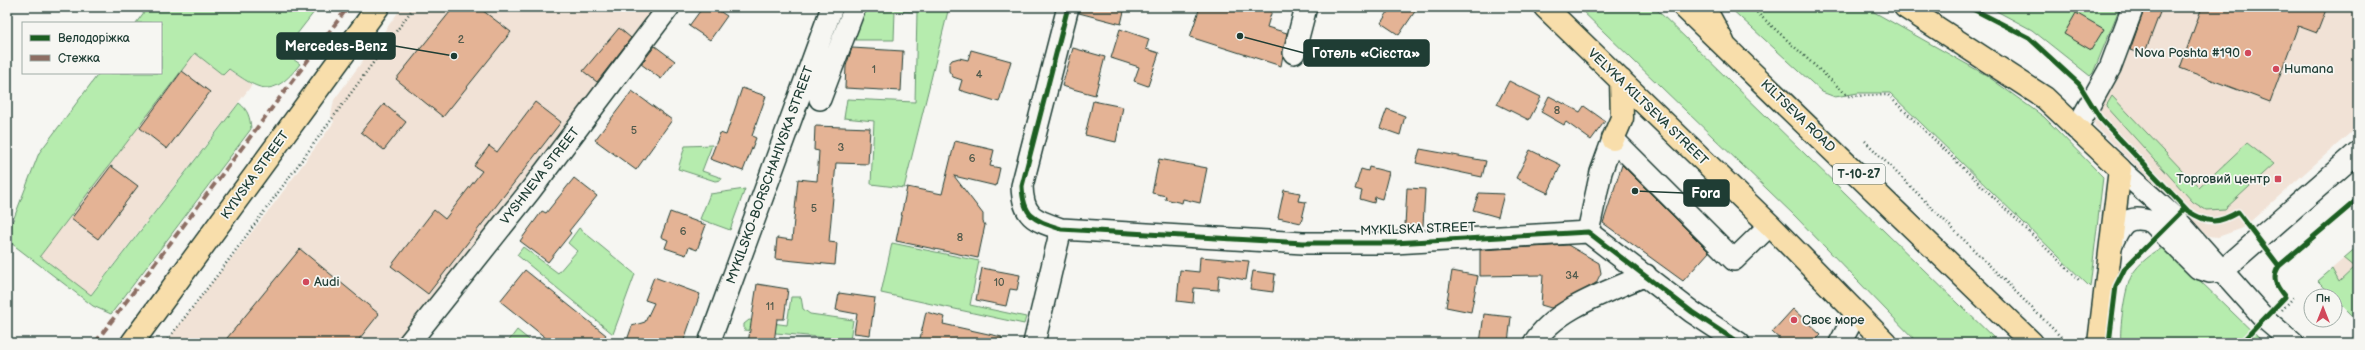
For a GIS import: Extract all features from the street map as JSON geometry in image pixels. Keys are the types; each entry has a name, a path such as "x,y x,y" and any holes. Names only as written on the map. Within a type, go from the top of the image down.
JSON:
{"main road":[{"name":"KYIVSKA STREET","path":"132,343 378,7"},
{"name":"VELYKA KILTSEVA STREET","path":"1545,7 1770,225 1886,343"},
{"name":"KILTSEVA ROAD","path":"1684,7 2032,343"},
{"path":"1704,7 1727,48"},
{"path":"1905,7 2045,98 2076,129 2120,168 2099,343"},
{"path":"1612,139 1622,118 1621,80"}],"street":[{"name":"VYSHNEVA STREET","path":"409,343 530,191 669,7"},
{"name":"MYKILSKO-BORSCHAHIVSKA STREET","path":"709,343 832,7"},
{"path":"820,99 854,7"},
{"name":"MYKILSKA STREET","path":"1068,7 1022,186 1022,202 1027,212 1038,221 1061,229 1303,243 1394,243 1588,232"},
{"path":"1294,53 1306,7"},
{"path":"2076,129 2110,68 2133,7"},
{"path":"810,66 832,67"},
{"path":"1739,343 1692,312 1646,275 1588,232 1601,172 1612,139 1734,260 1770,225"},
{"path":"2110,248 2118,228 2128,220 2143,219 2152,222 2198,268 2210,272 2223,270 2358,152"},
{"path":"2120,168 2174,217 2265,318 2293,343"},
{"path":"1034,343 1061,229"},
{"path":"1534,343 1556,319 1588,301 1646,275"},
{"path":"1840,343 1856,313"}],"path":[{"path":"165,343 220,273 414,7"},
{"path":"1751,7 1848,96 1888,95 2080,282"},
{"path":"1864,141 2067,343"}],"shaded area":[{"path":"402,7 658,7 396,343 165,343 276,201 334,122 331,115 334,100"},
{"path":"2123,7 2358,7 2358,126 2243,228 2218,237 2208,236 2095,126 2093,116 2094,79"},
{"path":"195,53 223,75 228,69 252,85 90,295 40,256"},
{"path":"2358,246 2358,321 2343,306 2343,288 2325,288 2318,281"}],"green space":[{"path":"148,7 318,7 283,52 300,64 282,83 274,87 266,88 258,86 240,77 229,69 223,75 195,53 40,256 91,295 239,103 245,108 248,114 251,129 111,314 93,306 7,240 7,236 39,153 98,74 162,74 162,22 137,22"},
{"path":"876,7 949,7 904,188 871,184 874,121 844,118 847,99 915,102 917,12 895,11 894,40 853,40 861,15"},
{"path":"1578,7 1654,7 1999,343 1918,343 1795,216"},
{"path":"1729,7 1865,7 1986,75 2044,117 2103,177 2090,287 1890,93 1858,93 1835,97 1822,92"},
{"path":"1989,7 2120,7 2093,73 2090,76 2032,30"},
{"path":"2112,96 2199,188 2247,143 2274,164 2225,209 2206,210 2193,202 2106,106"},
{"path":"712,145 702,171 722,178 721,180 715,181 678,169 685,146"},
{"path":"745,189 730,230 700,219 710,194"},
{"path":"579,228 635,274 613,334 517,255 523,247 558,273 577,251 568,243"},
{"path":"892,243 979,261 970,305 1026,317 1024,324 881,293"},
{"path":"2358,246 2358,321 2343,306 2343,288 2325,288 2318,281 2332,269 2339,282 2355,267 2344,258"},
{"path":"2165,247 2264,343 2121,343 2123,308 2129,281 2142,263 2151,255"},
{"path":"791,297 801,297 803,309 810,314 853,320 850,340 744,330 744,324 749,320 787,325"},
{"path":"517,330 533,343 507,343"}],"building":[{"path":"454,7 478,7 511,32 443,117 396,79"},
{"path":"703,7 713,7 727,16 710,40 689,26"},
{"path":"1080,7 1125,7 1121,24 1079,13"},
{"path":"1200,7 1273,7 1267,27 1287,33 1281,66 1190,37"},
{"path":"1391,7 1418,7 1399,35 1381,23"},
{"path":"2145,7 2162,7 2144,55 2130,50"},
{"path":"2202,7 2327,7 2317,33 2298,26 2270,102 2180,68"},
{"path":"2076,13 2104,29 2091,50 2064,34"},
{"path":"619,28 631,38 597,82 583,71"},
{"path":"1120,29 1149,39 1146,49 1159,53 1148,86 1134,81 1139,67 1111,58"},
{"path":"655,46 675,61 661,79 641,64"},
{"path":"852,48 903,51 901,91 845,88 846,66"},
{"path":"1073,48 1105,57 1095,95 1062,86"},
{"path":"971,50 1011,61 999,102 959,90 962,80 953,77 949,71 949,64 952,60 959,58 968,60"},
{"path":"182,71 210,92 167,149 140,128"},
{"path":"1509,81 1541,97 1529,120 1497,104"},
{"path":"742,88 766,96 752,136 756,138 743,171 710,159 720,133 726,135"},
{"path":"632,91 672,120 636,170 595,140"},
{"path":"1549,96 1580,112 1584,106 1605,121 1591,140 1566,122 1564,125 1541,112"},
{"path":"1093,101 1123,107 1116,142 1085,135"},
{"path":"535,102 561,122 428,294 391,266 434,210 445,219 482,171 474,166 489,146 497,152"},
{"path":"384,104 406,122 384,150 361,132"},
{"path":"1387,109 1405,116 1400,135 1380,128"},
{"path":"815,126 870,128 868,164 836,163 829,242 837,243 835,265 775,259 777,238 792,240 798,179 817,181 819,151 814,150"},
{"path":"955,141 994,150 990,166 1000,168 996,186 954,176 983,214 983,222 985,225 978,258 896,241 907,187 942,194"},
{"path":"1420,149 1486,161 1482,177 1416,163"},
{"path":"1530,150 1561,165 1548,193 1516,178"},
{"path":"1159,159 1207,168 1200,203 1183,199 1182,203 1165,199 1166,196 1152,193"},
{"path":"1622,165 1709,252 1683,281 1603,223"},
{"path":"111,166 138,186 98,239 71,219"},
{"path":"1369,167 1389,172 1382,199 1375,197 1374,203 1360,199 1362,191 1355,189 1361,169 1368,171"},
{"path":"574,178 597,196 569,231 571,233 548,262 520,241 542,211 546,213"},
{"path":"1407,188 1425,189 1423,226 1405,225"},
{"path":"1284,190 1300,193 1298,201 1306,202 1301,223 1278,218"},
{"path":"1479,193 1504,194 1498,217 1473,210"},
{"path":"670,212 706,225 697,250 689,247 686,255 665,248 668,240 661,237"},
{"path":"1568,245 1599,263 1601,273 1596,283 1551,308 1541,305 1543,275 1480,276 1480,250"},
{"name":"Audi","path":"300,249 379,314 356,343 223,343"},
{"path":"1200,257 1249,261 1246,280 1219,275 1218,290 1194,288 1193,303 1177,301 1180,270 1199,272"},
{"path":"982,268 1020,275 1017,290 1010,289 1006,306 976,300"},
{"path":"525,270 606,335 600,343 552,343 500,301"},
{"path":"1253,271 1275,274 1273,292 1250,289"},
{"path":"1452,271 1478,276 1471,312 1446,307"},
{"path":"654,277 700,294 683,343 626,343 632,326 645,322 654,303 645,300"},
{"path":"757,284 788,289 784,319 777,319 774,343 748,343"},
{"path":"839,293 875,298 870,335 854,333 857,314 836,310"},
{"name":"Своє море","path":"1793,309 1821,335 1813,343 1784,343 1772,332"},
{"path":"926,312 945,317 943,324 1002,337 1001,343 919,343"},
{"path":"1484,314 1511,317 1508,343 1480,343"}],"marked path":[{"path":"95,343 348,7"}],"cycle path":[{"path":"1068,7 1022,186 1025,205 1028,211 1037,220 1061,229 1303,243 1394,243 1588,232 1692,312 1739,343"},
{"path":"1969,7 2029,38 2079,84 2100,118 2188,211 2201,218 2213,221 2225,219 2238,212 2279,266"},
{"path":"2241,343 2285,297 2277,286 2275,278 2275,274 2279,266 2358,199"},
{"path":"2109,343 2116,286 2125,268 2185,208"}],"place":[{"name":"Готель «Сієста»","path":"1240,36"},
{"name":"Nova Poshta #190","path":"2248,53"},
{"name":"Mercedes-Benz","path":"454,56"},
{"name":"Humana","path":"2276,69"},
{"name":"Торговий центр","path":"2278,179"},
{"name":"Fora","path":"1635,191"},
{"name":"Audi","path":"306,282"},
{"name":"Своє море","path":"1794,320"}]}
